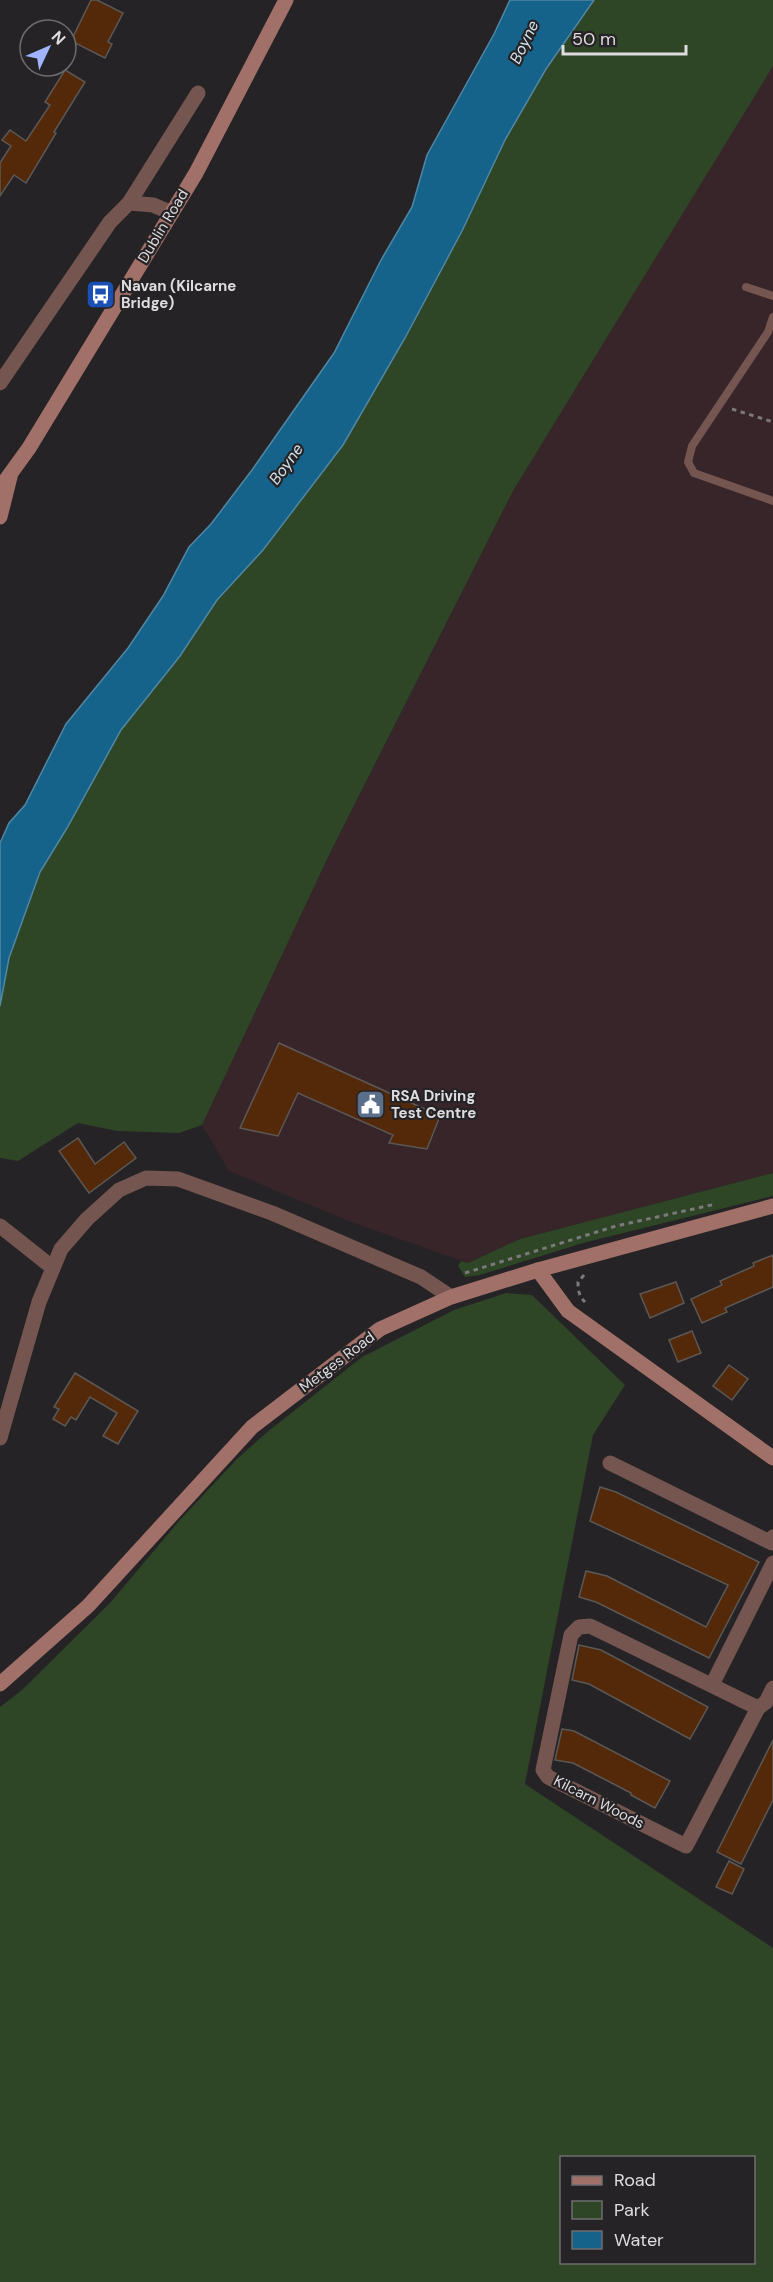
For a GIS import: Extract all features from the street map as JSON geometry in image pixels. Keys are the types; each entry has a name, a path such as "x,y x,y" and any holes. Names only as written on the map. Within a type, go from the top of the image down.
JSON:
{"street":[{"name":"Dublin Road","path":"0,518 5,482 172,213 201,163 286,0"},
{"path":"0,383 110,222 129,203 198,93"},
{"path":"129,203 153,205 172,213"},
{"path":"0,1438 39,1302 61,1248 87,1219 119,1190 146,1178 178,1179 272,1213 421,1277 451,1297"},
{"name":"Metges Road","path":"0,1684 88,1606 252,1426 380,1329 451,1297 538,1270 773,1206"},
{"path":"0,1226 53,1268"},
{"path":"538,1270 568,1311 773,1458"},
{"path":"610,1463 772,1544"},
{"path":"712,1685 773,1563"},
{"name":"Kilcarn Woods","path":"758,1708 590,1626 579,1627 571,1635 543,1770 548,1778 686,1846 758,1708 766,1702 773,1688"}],"lane":[{"path":"746,287 773,296"},
{"path":"773,317 768,332 692,446 688,462 694,473 773,501"}],"path":[{"path":"720,405 773,422"},
{"path":"465,1272 616,1226 717,1203"},
{"path":"587,1304 580,1297 578,1282 590,1270"}],"shaded area":[{"path":"773,65 773,1173 520,1239 468,1263 351,1222 229,1171 202,1125 331,851 513,491"}],"green space":[{"path":"594,0 773,0 773,66 513,491 331,851 202,1125 179,1133 117,1131 78,1123 18,1161 0,1158 0,1006 9,958 40,872 121,730 180,656 217,600 263,550 343,445 405,338 462,231 505,140 546,69"},
{"path":"773,1173 773,1196 583,1243 480,1275 465,1277 458,1266 461,1261 468,1263 520,1239"},
{"path":"506,1293 532,1295 625,1385 593,1435 525,1784 773,1948 773,2282 0,2282 0,1707 22,1690 110,1603 179,1521 237,1459 266,1433 362,1357 454,1310"}],"water":[{"name":"Boyne","path":"510,0 594,0 546,69 505,140 462,231 405,338 343,445 263,550 217,600 180,656 121,730 40,872 9,958 0,1006 0,843 9,823 25,805 66,724 128,648 163,596 189,547 211,524 252,470 334,353 381,260 412,207 427,155 494,34"}],"building":[{"path":"91,0 97,0 123,13 108,42 112,44 105,58 78,44 78,27"},
{"path":"60,78 78,78 85,82 26,183 14,175 0,196 0,163 11,146 2,140 10,130 26,141 50,105 45,102"},
{"name":"RSA Driving Test Centre","path":"279,1043 440,1116 427,1149 389,1143 393,1135 298,1093 278,1136 240,1128"},
{"path":"78,1138 95,1164 124,1142 136,1158 89,1193 59,1151"},
{"path":"773,1255 773,1287 725,1308 727,1312 702,1323 691,1299 722,1285 720,1281 754,1266 753,1263"},
{"path":"676,1282 684,1303 650,1318 640,1294"},
{"path":"692,1331 701,1353 678,1362 669,1340"},
{"path":"729,1365 748,1379 732,1400 713,1386"},
{"path":"75,1373 138,1411 118,1444 103,1436 117,1413 90,1397 76,1420 71,1417 65,1426 53,1419 59,1409 54,1407"},
{"path":"600,1487 616,1492 759,1562 709,1658 596,1602 579,1597 586,1571 607,1576 706,1627 728,1585 590,1521"},
{"path":"579,1645 601,1650 708,1707 690,1739 589,1684 572,1680"},
{"path":"562,1729 574,1731 670,1781 655,1808 573,1763 555,1760"},
{"path":"773,1740 773,1800 741,1864 717,1852"},
{"path":"729,1861 744,1869 732,1894 716,1887"}],"place":[{"name":"Navan (Kilcarne Bridge)","path":"100,295"},
{"name":"RSA Driving Test Centre","path":"370,1105"}]}
